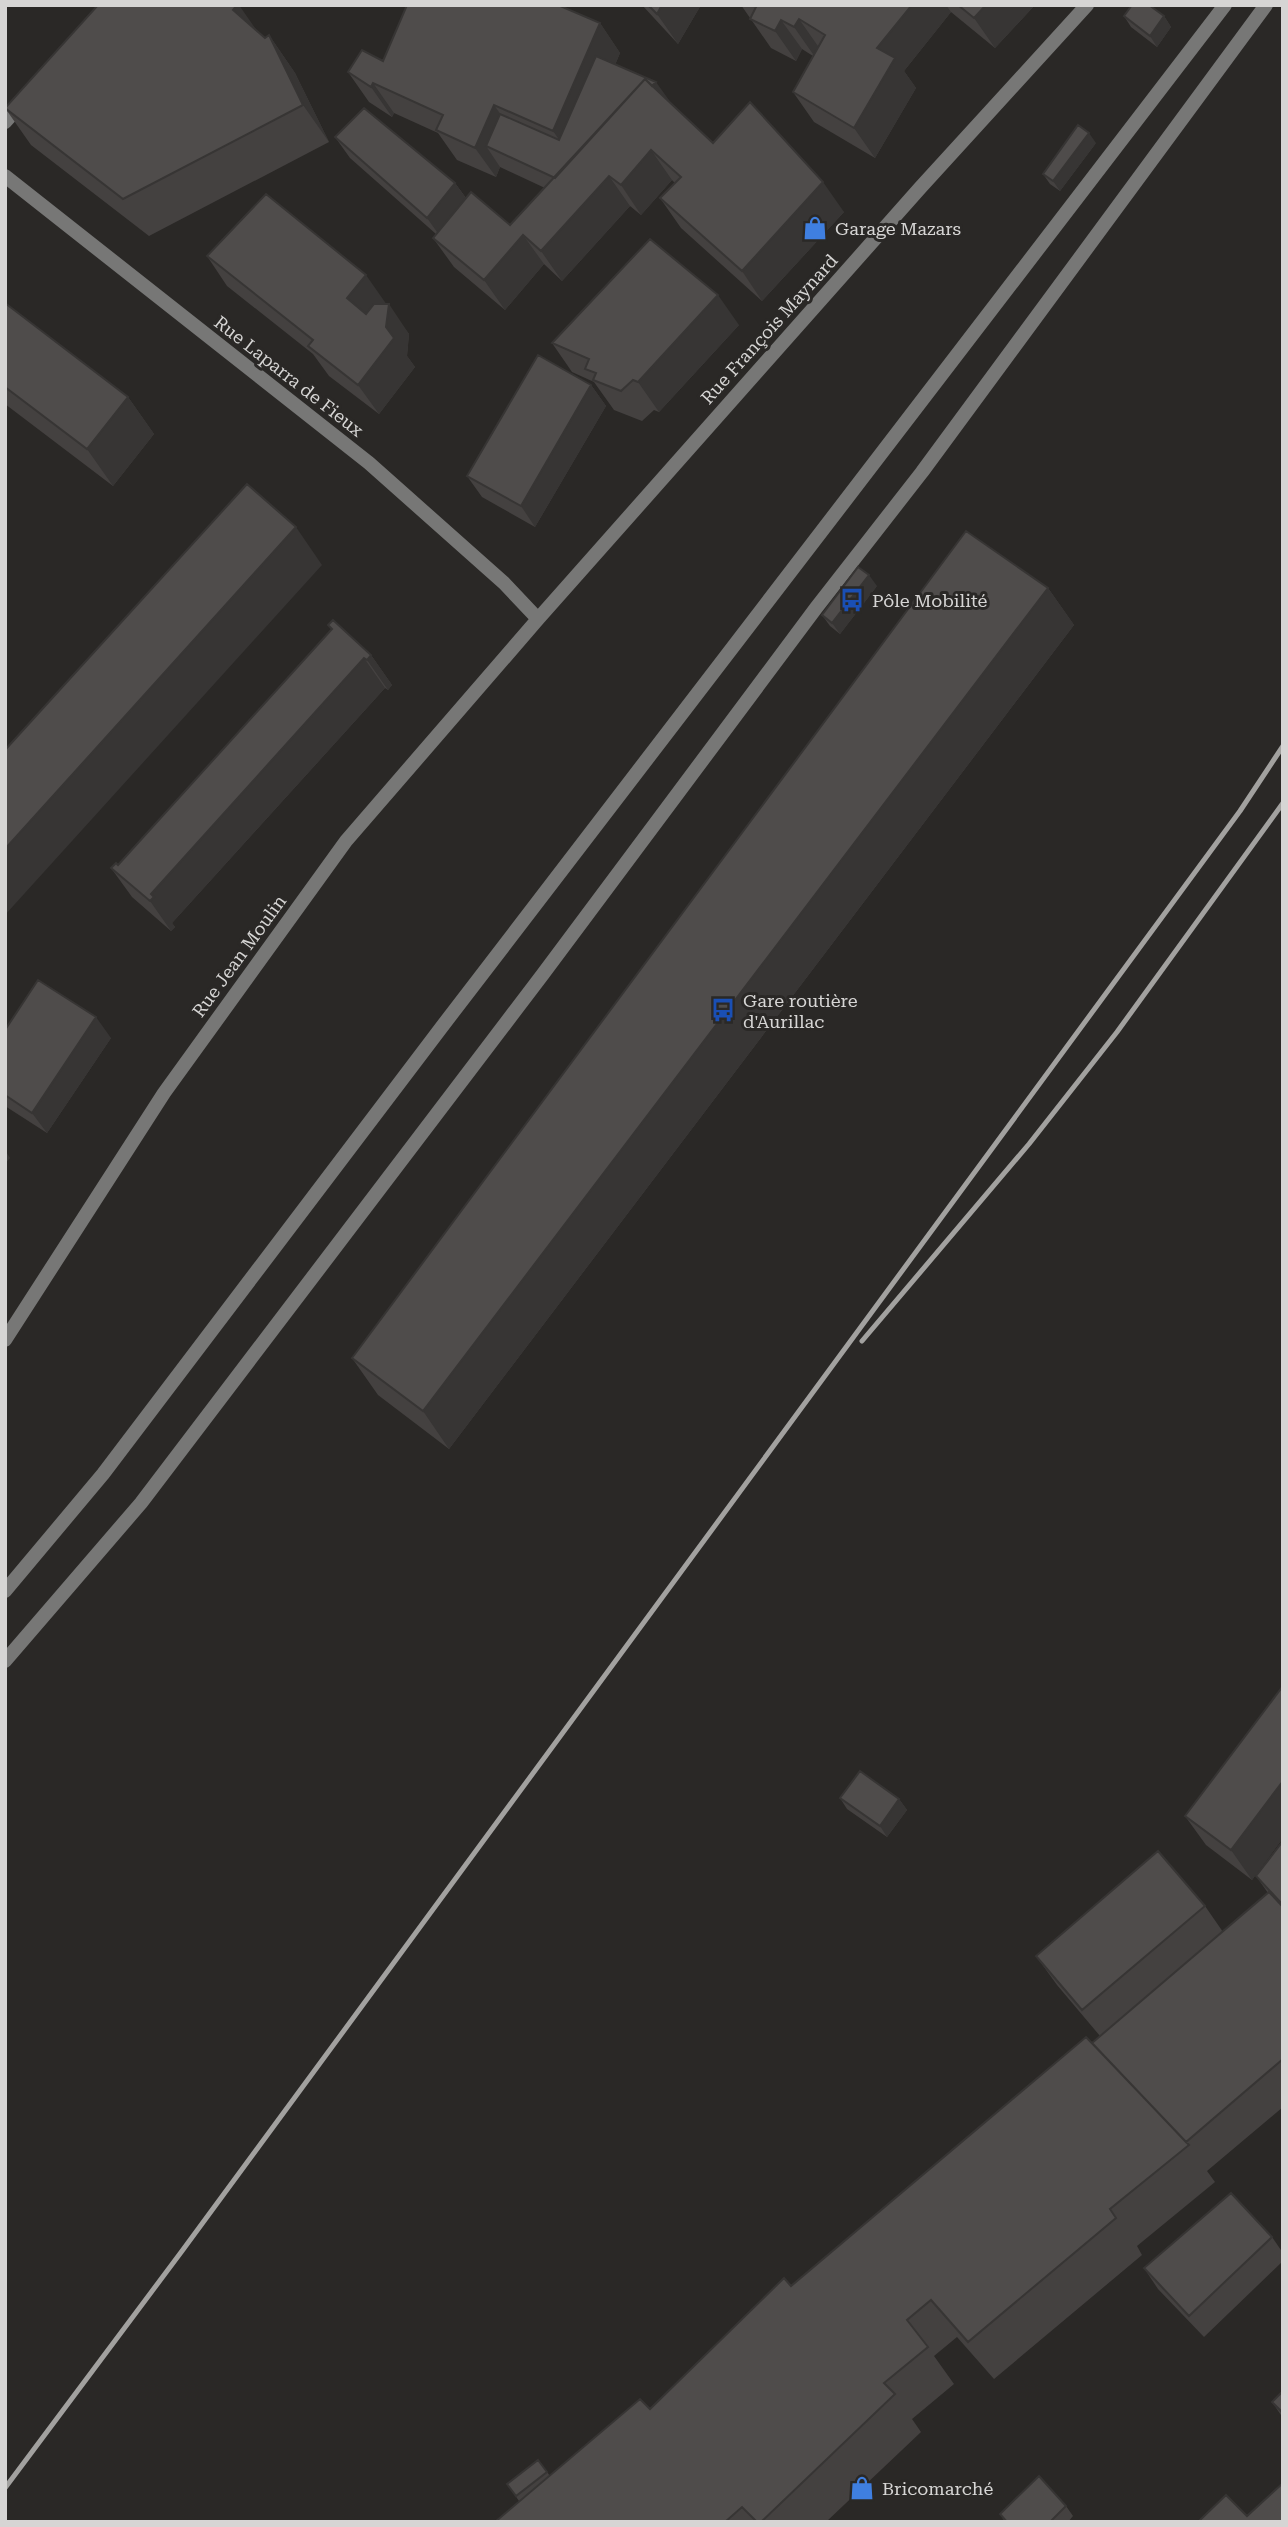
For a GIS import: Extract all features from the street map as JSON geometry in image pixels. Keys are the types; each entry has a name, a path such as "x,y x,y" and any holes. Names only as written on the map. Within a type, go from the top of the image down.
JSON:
{"street":[{"name":"Rue François Maynard","path":"538,618 920,188 1087,5"},
{"path":"5,1591 103,1474 1225,5"},
{"path":"5,1661 141,1503 543,975 808,619 922,472 1266,5"},
{"path":"5,122 29,96"},
{"name":"Rue Laparra de Fieux","path":"5,176 369,463 504,583 538,618"},
{"name":"Rue Jean Moulin","path":"5,1340 164,1093 346,841 538,618"}],"building":[{"path":"98,5 237,5 233,10 265,38 269,35 303,105 123,199 5,108"},
{"path":"407,5 558,5 600,23 553,131 494,105 475,148 436,130 443,115 373,83 371,87 348,72 362,50 383,61"},
{"path":"648,5 662,5 657,14"},
{"path":"752,5 912,5 877,48 895,58 854,128 793,92 825,35 799,19 794,27 781,20 775,31 750,19 756,7"},
{"path":"958,5 986,5 974,18"},
{"path":"1132,5 1149,5 1164,16 1150,36 1124,16"},
{"path":"596,56 656,82 652,86 645,79 555,178 486,146 500,114 559,140"},
{"path":"645,79 713,143 750,102 823,182 742,271 660,198 681,177 651,150 621,185 609,176 541,251 523,235 484,280 433,238 471,192 510,225"},
{"path":"364,108 455,183 427,218 335,137"},
{"path":"1078,125 1089,133 1053,181 1043,174"},
{"path":"266,194 366,275 347,298 366,314 374,304 389,304 386,327 394,338 358,385 308,346 313,340 207,256"},
{"path":"650,239 718,295 638,382 633,380 621,391 593,380 596,373 585,369 589,359 552,343"},
{"path":"5,303 128,397 87,449 5,387"},
{"path":"538,355 591,385 521,506 467,476"},
{"path":"247,484 296,527 5,849 5,750"},
{"path":"966,531 1048,588 423,1411 352,1358"},
{"path":"858,567 869,575 832,623 822,615"},
{"path":"333,620 371,655 367,660 364,658 151,894 154,897 150,901 111,868 116,863 118,865 332,629 328,625"},
{"path":"38,980 96,1017 32,1113 5,1095 5,1030"},
{"path":"1283,1686 1283,1781 1231,1850 1185,1816"},
{"path":"860,1771 899,1799 880,1826 840,1798"},
{"path":"1283,1841 1283,1905 1256,1876"},
{"path":"1158,1851 1205,1906 1082,2010 1036,1956"},
{"path":"1269,1892 1283,1907 1283,2059 1186,2142 1092,2043"},
{"path":"1086,2037 1189,2145 1110,2209 1116,2218 968,2342 931,2300 907,2320 928,2347 884,2383 895,2394 761,2522 757,2522 742,2507 725,2522 495,2522 640,2399 650,2409 784,2278 791,2286"},
{"path":"1231,2193 1272,2237 1189,2316 1144,2268"},
{"path":"1283,2391 1283,2413 1272,2402"},
{"path":"538,2460 547,2472 516,2496 507,2484"},
{"path":"1039,2476 1066,2506 1050,2522 1007,2522 1000,2514"},
{"path":"1283,2483 1283,2522 1198,2522 1226,2495 1247,2516"}],"railway":[{"path":"5,2488 1240,811 1283,746"},
{"path":"862,1341 1029,1144 1117,1032 1283,803"}],"place":[{"name":"Garage Mazars","path":"815,228"},
{"name":"Pôle Mobilité","path":"852,600"},
{"name":"Gare routière d'Aurillac","path":"723,1010"},
{"name":"Bricomarché","path":"862,2488"}]}
